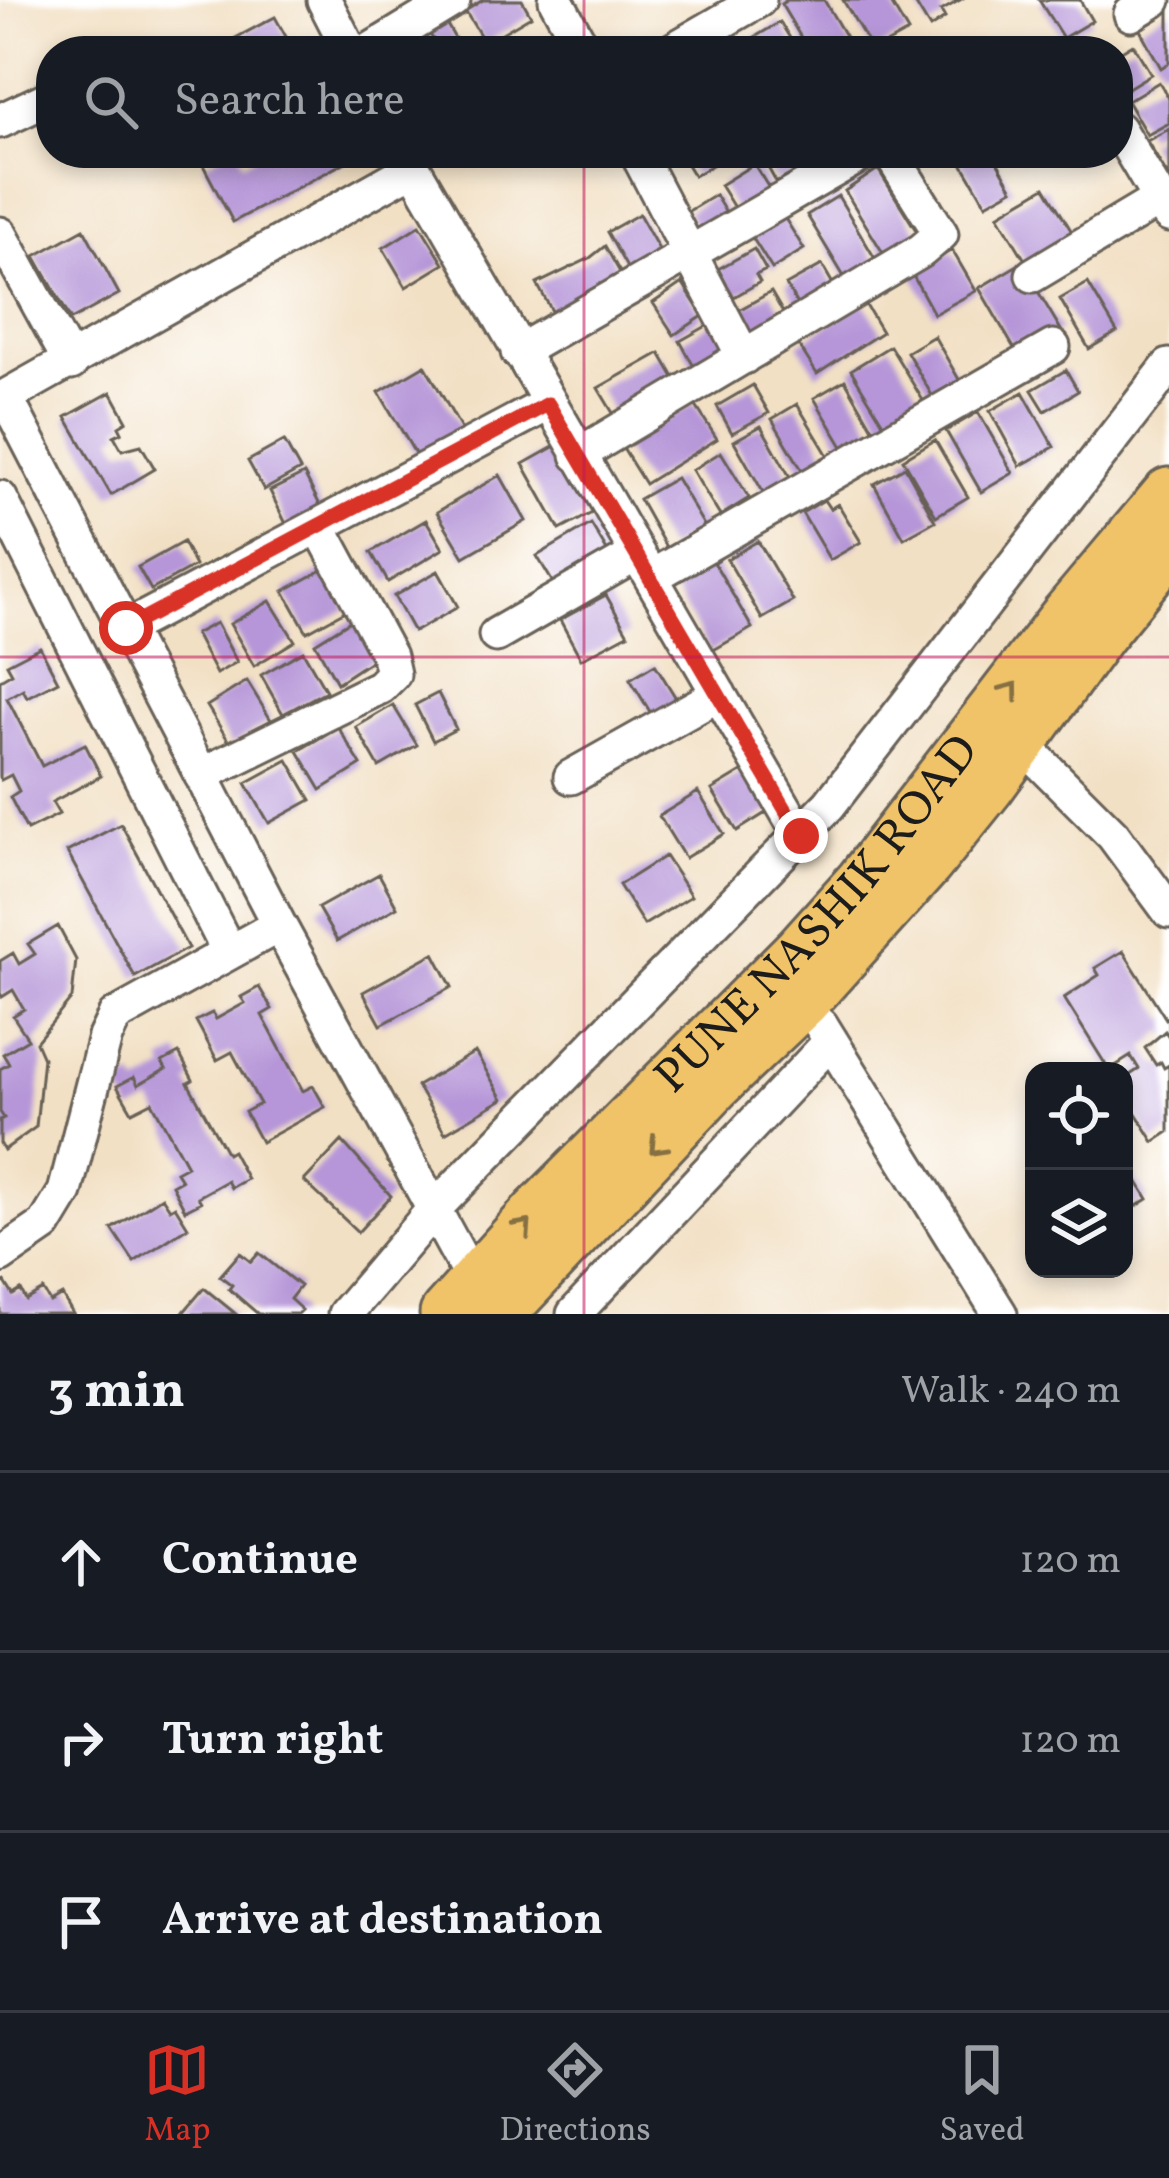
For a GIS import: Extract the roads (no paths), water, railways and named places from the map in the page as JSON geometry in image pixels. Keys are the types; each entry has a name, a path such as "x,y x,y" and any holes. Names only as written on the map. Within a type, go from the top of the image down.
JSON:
{"highway":[{"name":"PUNE NASHIK ROAD","path":"485,1307 554,1196 785,965 862,881 1068,614 1169,494"},
{"name":"PUNE NASHIK ROAD","path":"485,1307 715,1085 818,1020 927,863 1169,548"}],"street":[{"path":"324,0 342,36"},
{"path":"394,36 453,0"},
{"path":"556,0 576,36"},
{"path":"697,36 759,0"},
{"path":"0,121 36,104"},
{"path":"1033,275 1164,207 1133,154"},
{"path":"397,168 3,399 485,1307"},
{"path":"413,168 801,836"},
{"path":"645,168 744,357"},
{"path":"518,352 838,168"},
{"path":"578,455 921,251 941,234 899,168"},
{"path":"0,234 71,363"},
{"path":"496,635 644,566 1053,347"},
{"path":"345,1314 434,1209 801,836 1169,366"},
{"path":"126,628 548,404"},
{"path":"0,498 229,952"},
{"path":"201,775 380,686 393,674 389,656 320,528"},
{"path":"571,777 719,694"},
{"path":"1020,742 1112,835 1169,911"},
{"path":"0,1256 45,1225 64,1192 105,1036 116,1016 279,925"},
{"path":"574,1314 818,1020 1000,1314"}]}
